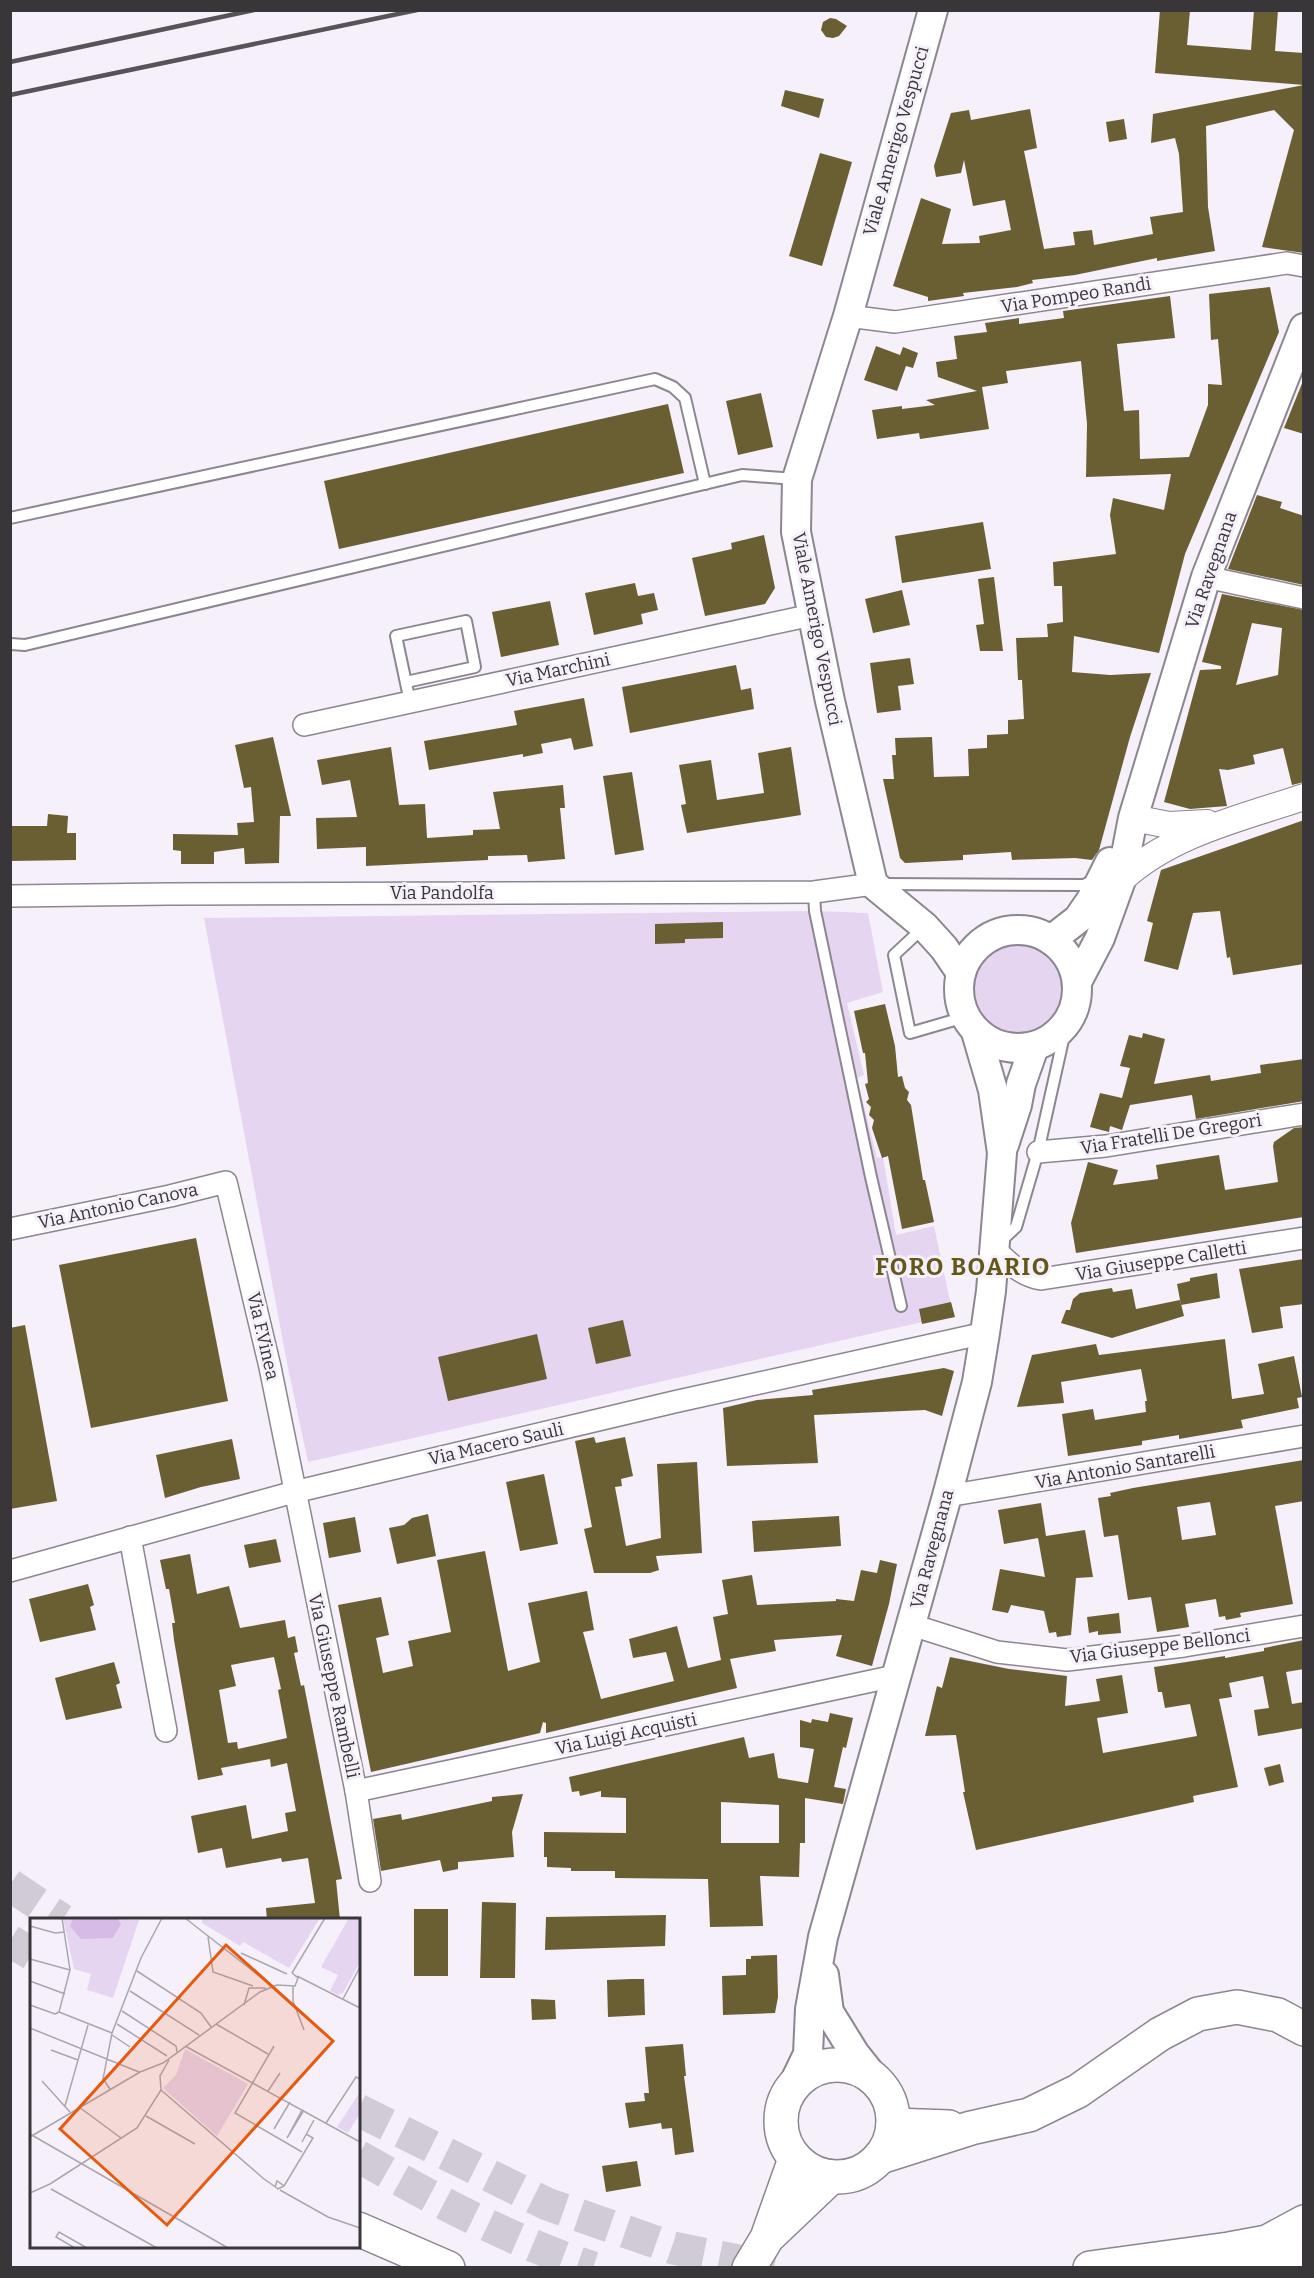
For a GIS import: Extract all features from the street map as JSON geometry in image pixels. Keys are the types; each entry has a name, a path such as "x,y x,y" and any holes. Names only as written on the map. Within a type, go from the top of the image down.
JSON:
{"main road":[{"name":"Viale Amerigo Vespucci","path":"873,884 812,615 796,532 797,479 848,316 933,10"},
{"name":"Via Ravegnana","path":"1077,982 1100,938 1112,878 1133,818 1206,577 1304,328"},
{"name":"Via Ravegnana","path":"1051,940 1078,919 1091,900 1112,878"},
{"path":"873,884 924,926 944,948 961,973"},
{"path":"1023,930 1037,933 1051,940 1063,951 1072,966 1077,982 1077,996 1067,1022 1047,1041 1034,1047 1018,1049 1003,1047 988,1041 970,1024 958,995 961,973 971,952 981,942 1008,931 1023,930"},
{"name":"Via Ravegnana","path":"970,1024 993,1089 1002,1153"},
{"name":"Via Ravegnana","path":"794,2084 808,2054 810,2009 823,1937 895,1676 912,1624 977,1382 986,1333 1002,1153 1017,1105 1020,1084 1034,1047"},
{"name":"Via Ravegnana","path":"823,1937 824,1973 830,2012 855,2054 874,2078"},
{"path":"880,2157 971,2128 1029,2115 1078,2091 1160,2034 1198,2014 1237,2007 1278,2015 1304,2029"},
{"path":"842,2064 859,2068 874,2078 885,2091 892,2107 893,2125 889,2142 880,2157 866,2169 849,2176 831,2177 812,2171 795,2159 786,2146 781,2130 780,2113 785,2097 794,2084 808,2072 824,2066 842,2064"},
{"path":"893,2125 971,2128"},
{"path":"749,2268 766,2238 795,2159"},
{"path":"766,2238 831,2177"},
{"path":"1090,2268 1267,2242 1304,2222"},
{"path":"360,2230 448,2268"},
{"path":"1212,2268 1304,2258"}],"street":[{"name":"Via Pompeo Randi","path":"848,316 895,322 1287,263 1304,266"},
{"path":"1206,577 1304,598"},
{"name":"Via Marchini","path":"304,725 408,692 812,615"},
{"path":"1112,878 1133,868 1169,845 1304,797"},
{"path":"1133,818 1169,825 1229,822"},
{"name":"Via Pandolfa","path":"10,896 814,892 873,884"},
{"name":"Via Fratelli De Gregori","path":"1038,1152 1106,1146 1304,1114"},
{"name":"Via Antonio Canova","path":"10,1229 226,1182"},
{"name":"Via F.Vinea","path":"226,1182 270,1367 294,1491"},
{"name":"Via Giuseppe Calletti","path":"994,1248 1020,1272 1041,1280 1304,1238"},
{"name":"Via Macero Sauli","path":"10,1571 294,1491 674,1402 986,1333"},
{"name":"Via Antonio Santarelli","path":"947,1496 1304,1436"},
{"name":"Via Giuseppe Rambelli","path":"294,1491 356,1791 370,1881"},
{"path":"130,1537 166,1731"},
{"name":"Via Giuseppe Bellonci","path":"912,1624 997,1652 1067,1660 1184,1646 1304,1626"},
{"name":"Via Luigi Acquisti","path":"356,1791 895,1676"}],"lane":[{"path":"10,518 656,379 673,387 685,398 705,484"},
{"path":"10,644 25,645 742,476 797,479"},
{"path":"466,621 475,667 408,692 396,636 466,621"},
{"path":"873,884 1084,885 1112,878"},
{"path":"814,892 815,911 824,956 901,1306"},
{"path":"924,926 894,955 910,1034 970,1024"},
{"path":"994,1248 1016,1227 1038,1152 1067,1022"}],"shaded area":[{"path":"815,911 868,913 883,992 847,1003 864,1075 857,1078 877,1158 883,1157 896,1235 934,1226 953,1315 308,1462 287,1363 204,918"},
{"path":"1017,943 1034,947 1049,956 1058,971 1062,988 1058,1005 1049,1020 1034,1029 1017,1033 1000,1029 985,1020 976,1005 972,988 976,971 985,956 1000,947"}],"building":[{"path":"1160,10 1190,10 1187,45 1251,50 1254,10 1278,10 1275,51 1304,53 1304,85 1155,73"},
{"path":"830,18 847,26 839,36 833,38 826,37 821,30 823,22"},
{"path":"1304,85 1304,253 1262,247 1294,130 1274,110 1206,126 1208,207 1215,251 1157,261 1157,258 1075,275 1032,280 1033,283 1017,287 963,293 964,296 928,301 928,297 893,286 921,198 951,209 942,244 980,243 979,236 1011,230 1005,200 973,206 964,160 961,173 936,177 934,166 951,113 969,110 971,120 1030,109 1037,148 1024,151 1044,249 1075,245 1073,232 1092,230 1094,245 1153,234 1150,217 1183,212 1179,154 1175,138 1151,143 1153,114"},
{"path":"785,90 824,99 819,118 781,106"},
{"path":"1124,119 1127,139 1109,142 1106,122"},
{"path":"820,153 852,162 822,266 789,256"},
{"path":"1270,287 1279,332 1185,554 1159,653 1074,636 1072,672 1110,675 1151,673 1130,737 1099,850 1092,860 1075,858 1012,860 1011,852 963,855 963,860 905,863 900,858 883,779 894,779 892,755 896,755 895,738 932,737 934,777 969,776 968,749 987,748 987,735 1008,734 1008,720 1024,719 1022,680 1018,680 1016,638 1048,637 1047,624 1063,622 1062,586 1054,586 1053,562 1116,554 1110,515 1113,498 1164,510 1171,474 1086,477 1087,424 1081,361 1006,371 1008,383 982,387 989,429 920,439 919,433 877,439 872,410 935,405 926,400 977,391 938,377 936,362 957,359 954,336 987,332 985,323 1019,318 1019,324 1064,318 1063,311 1170,296 1175,338 1117,344 1124,411 1139,410 1140,459 1189,457 1208,405 1208,384 1222,385 1218,339 1211,340 1209,294"},
{"path":"876,346 900,355 903,347 918,353 913,368 906,366 897,391 864,380"},
{"path":"1304,382 1304,434 1284,428"},
{"path":"761,393 773,447 738,455 726,401"},
{"path":"668,404 684,473 339,549 324,481"},
{"path":"1257,495 1282,502 1280,508 1304,516 1304,585 1228,569"},
{"path":"983,522 991,569 902,583 895,536"},
{"path":"764,535 775,588 765,604 705,616 692,558 732,549 731,543"},
{"path":"994,577 1003,651 980,651 976,625 984,624 978,579"},
{"path":"635,583 638,596 654,593 658,610 641,614 643,624 594,635 585,593"},
{"path":"902,590 910,625 873,633 865,599"},
{"path":"1222,594 1304,610 1304,782 1292,785 1283,748 1253,755 1255,764 1228,770 1219,769 1227,806 1190,809 1164,802 1200,670 1221,669 1221,666 1202,662","holes":["1252,623 1282,628 1278,675 1236,685"]},
{"path":"550,601 559,645 501,657 492,612"},
{"path":"910,658 914,684 898,686 901,710 877,713 870,663"},
{"path":"736,665 741,690 751,688 754,709 630,733 622,687"},
{"path":"584,698 593,746 574,750 571,738 541,744 543,753 523,757 523,754 429,770 424,741 517,725 514,711"},
{"path":"273,737 291,816 280,816 279,863 245,864 244,848 214,852 214,864 181,864 181,851 173,850 173,834 238,835 237,823 254,822 251,787 244,788 235,745"},
{"path":"391,747 399,805 425,804 427,838 473,835 473,830 500,829 493,792 563,785 565,808 560,808 565,859 528,862 527,855 488,856 488,860 366,866 366,847 317,849 316,818 357,817 350,780 322,785 317,760"},
{"path":"791,747 801,815 687,833 681,805 686,804 679,765 711,760 717,800 764,793 758,753"},
{"path":"632,772 644,850 615,855 603,776"},
{"path":"48,814 68,816 67,833 76,833 76,860 10,861 10,826 47,826"},
{"path":"1304,820 1304,964 1233,975 1230,957 1227,958 1220,911 1193,913 1178,970 1144,961 1153,923 1147,921 1161,870"},
{"path":"723,922 723,938 685,939 685,943 655,944 655,924"},
{"path":"885,1004 895,1046 898,1077 902,1076 905,1088 909,1092 907,1100 911,1105 923,1180 925,1180 934,1222 902,1229 888,1156 882,1158 872,1128 874,1120 869,1115 871,1107 866,1102 869,1099 865,1084 868,1083 865,1053 863,1053 854,1011"},
{"path":"1143,1033 1165,1039 1154,1084 1210,1075 1211,1081 1261,1073 1260,1065 1304,1059 1304,1101 1196,1119 1192,1095 1130,1105 1122,1130 1110,1126 1109,1132 1090,1127 1100,1093 1122,1098 1130,1068 1120,1066 1129,1035 1142,1038"},
{"path":"1304,1127 1304,1217 1076,1253 1071,1223 1088,1162 1118,1170 1113,1185 1158,1179 1156,1165 1219,1155 1225,1190 1278,1182 1274,1142 1294,1128"},
{"path":"196,1238 228,1401 91,1428 59,1265"},
{"path":"1304,1259 1304,1304 1280,1307 1283,1328 1252,1333 1239,1269"},
{"path":"1217,1273 1220,1298 1181,1305 1177,1284 1190,1281 1190,1278"},
{"path":"1112,1288 1113,1292 1132,1289 1136,1309 1180,1300 1184,1316 1112,1338 1061,1323 1066,1310 1070,1310 1073,1299 1080,1293"},
{"path":"951,1302 955,1317 922,1324 919,1309"},
{"path":"623,1320 631,1356 596,1364 588,1328"},
{"path":"25,1325 57,1501 10,1509 10,1328"},
{"path":"537,1334 547,1379 448,1401 438,1357"},
{"path":"1225,1339 1232,1399 1264,1394 1258,1364 1294,1356 1302,1397 1297,1398 1299,1408 1241,1420 1243,1428 1179,1439 1179,1435 1142,1441 1142,1445 1068,1456 1062,1414 1093,1409 1095,1420 1146,1412 1145,1401 1147,1401 1141,1369 1061,1382 1064,1403 1017,1407 1032,1355 1096,1344 1099,1355"},
{"path":"944,1368 954,1371 942,1416 925,1410 814,1415 818,1463 727,1466 723,1408 757,1400 813,1395 812,1390"},
{"path":"594,1437 596,1443 625,1437 633,1476 621,1479 622,1486 615,1487 626,1546 661,1538 657,1464 697,1462 702,1553 656,1556 659,1570 650,1573 594,1573 584,1529 592,1527 575,1441"},
{"path":"232,1439 240,1479 201,1487 165,1498 156,1455"},
{"path":"1304,1460 1304,1501 1275,1506 1293,1604 1240,1613 1241,1617 1226,1620 1225,1616 1219,1617 1216,1599 1185,1604 1189,1627 1157,1632 1151,1597 1128,1600 1118,1535 1104,1537 1098,1498 1133,1488","holes":["1210,1502 1216,1535 1182,1540 1177,1507"]},
{"path":"544,1474 558,1544 520,1551 506,1482"},
{"path":"1041,1503 1046,1536 1085,1530 1093,1577 1076,1578 1071,1635 1057,1637 1056,1632 1049,1633 1044,1611 1011,1605 1008,1613 992,1610 1000,1569 1045,1577 1038,1538 1004,1544 998,1510"},
{"path":"428,1514 436,1556 397,1564 389,1528 404,1525 412,1518"},
{"path":"839,1516 841,1546 754,1552 752,1521"},
{"path":"355,1517 361,1552 329,1558 323,1523"},
{"path":"276,1539 281,1562 249,1568 244,1545"},
{"path":"485,1551 508,1671 540,1662 528,1603 587,1591 594,1630 583,1632 601,1699 674,1681 666,1652 633,1658 629,1639 677,1626 688,1668 721,1660 713,1617 728,1614 722,1580 752,1575 757,1605 836,1601 836,1599 854,1601 861,1570 877,1573 880,1560 897,1564 872,1666 836,1656 842,1635 774,1640 776,1651 730,1659 737,1688 546,1733 546,1723 543,1722 540,1733 371,1772 338,1605 381,1597 389,1635 376,1638 383,1673 413,1666 408,1641 451,1632 437,1560"},
{"path":"190,1554 197,1594 229,1586 240,1628 285,1620 288,1638 295,1636 298,1652 294,1653 301,1686 304,1685 342,1879 336,1880 340,1918 267,1918 266,1908 315,1903 308,1858 282,1862 281,1858 226,1868 222,1848 198,1853 191,1816 246,1805 252,1839 288,1831 285,1813 296,1811 287,1763 271,1767 270,1759 221,1768 223,1775 198,1780 174,1640 172,1623 175,1623 169,1589 166,1589 160,1560","holes":["274,1657 281,1689 278,1690 287,1738 238,1749 237,1742 228,1743 219,1690 236,1686 231,1665"]},
{"path":"88,1584 94,1605 90,1607 96,1630 40,1642 29,1599"},
{"path":"1119,1613 1121,1633 1098,1635 1098,1631 1089,1633 1087,1617"},
{"path":"1304,1640 1304,1669 1286,1672 1292,1704 1304,1702 1304,1728 1258,1736 1254,1710 1269,1708 1263,1676 1229,1683 1232,1697 1219,1699 1238,1787 1193,1796 1194,1802 976,1850 963,1792 965,1792 956,1735 925,1736 937,1686 942,1688 950,1657 1009,1669 1067,1676 1065,1706 1100,1701 1096,1679 1122,1675 1128,1713 1097,1718 1103,1753 1197,1736 1190,1704 1165,1708 1162,1692 1158,1692 1154,1667 1264,1651 1264,1648"},
{"path":"114,1662 120,1683 116,1685 122,1708 66,1720 55,1678"},
{"path":"830,1713 853,1718 846,1748 843,1747 834,1787 846,1789 843,1804 805,1798 805,1843 800,1843 799,1877 760,1876 763,1926 710,1927 708,1879 615,1878 615,1871 571,1871 571,1868 547,1867 547,1857 544,1857 544,1832 626,1833 626,1798 601,1797 601,1791 580,1796 579,1791 572,1792 569,1777 744,1737 749,1758 774,1753 778,1778 808,1783 814,1749 800,1747 800,1720 811,1723 812,1719 828,1722","holes":["721,1802 779,1805 779,1843 721,1843"]},
{"path":"1280,1764 1284,1782 1269,1786 1264,1768"},
{"path":"523,1794 512,1832 514,1857 458,1862 458,1869 443,1872 440,1860 381,1871 373,1819 401,1814 402,1820 492,1801 492,1797"},
{"path":"482,1902 516,1903 515,1978 480,1978"},
{"path":"414,1909 448,1909 448,1976 414,1976"},
{"path":"666,1915 665,1946 545,1950 546,1917"},
{"path":"777,1955 778,1997 775,2013 723,2015 722,1976 746,1975 746,1959 751,1959 751,1956"},
{"path":"644,1979 645,2015 608,2017 607,1980"},
{"path":"531,1999 555,2000 556,2019 532,2020"},
{"path":"683,2044 686,2076 684,2076 694,2152 675,2155 672,2128 662,2129 661,2123 629,2128 625,2103 645,2101 644,2093 649,2093 645,2047"},
{"path":"637,2161 641,2186 606,2192 602,2166"}],"tunnel":[{"path":"10,1885 59,1918"},
{"path":"10,1941 30,1953"},
{"path":"360,2111 547,2204 673,2248 774,2268"},
{"path":"360,2157 502,2232 593,2268"}],"railway":[{"path":"10,62 254,10"},
{"path":"10,95 417,10"}],"district":[{"name":"FORO BOARIO","path":"963,1267"}]}
